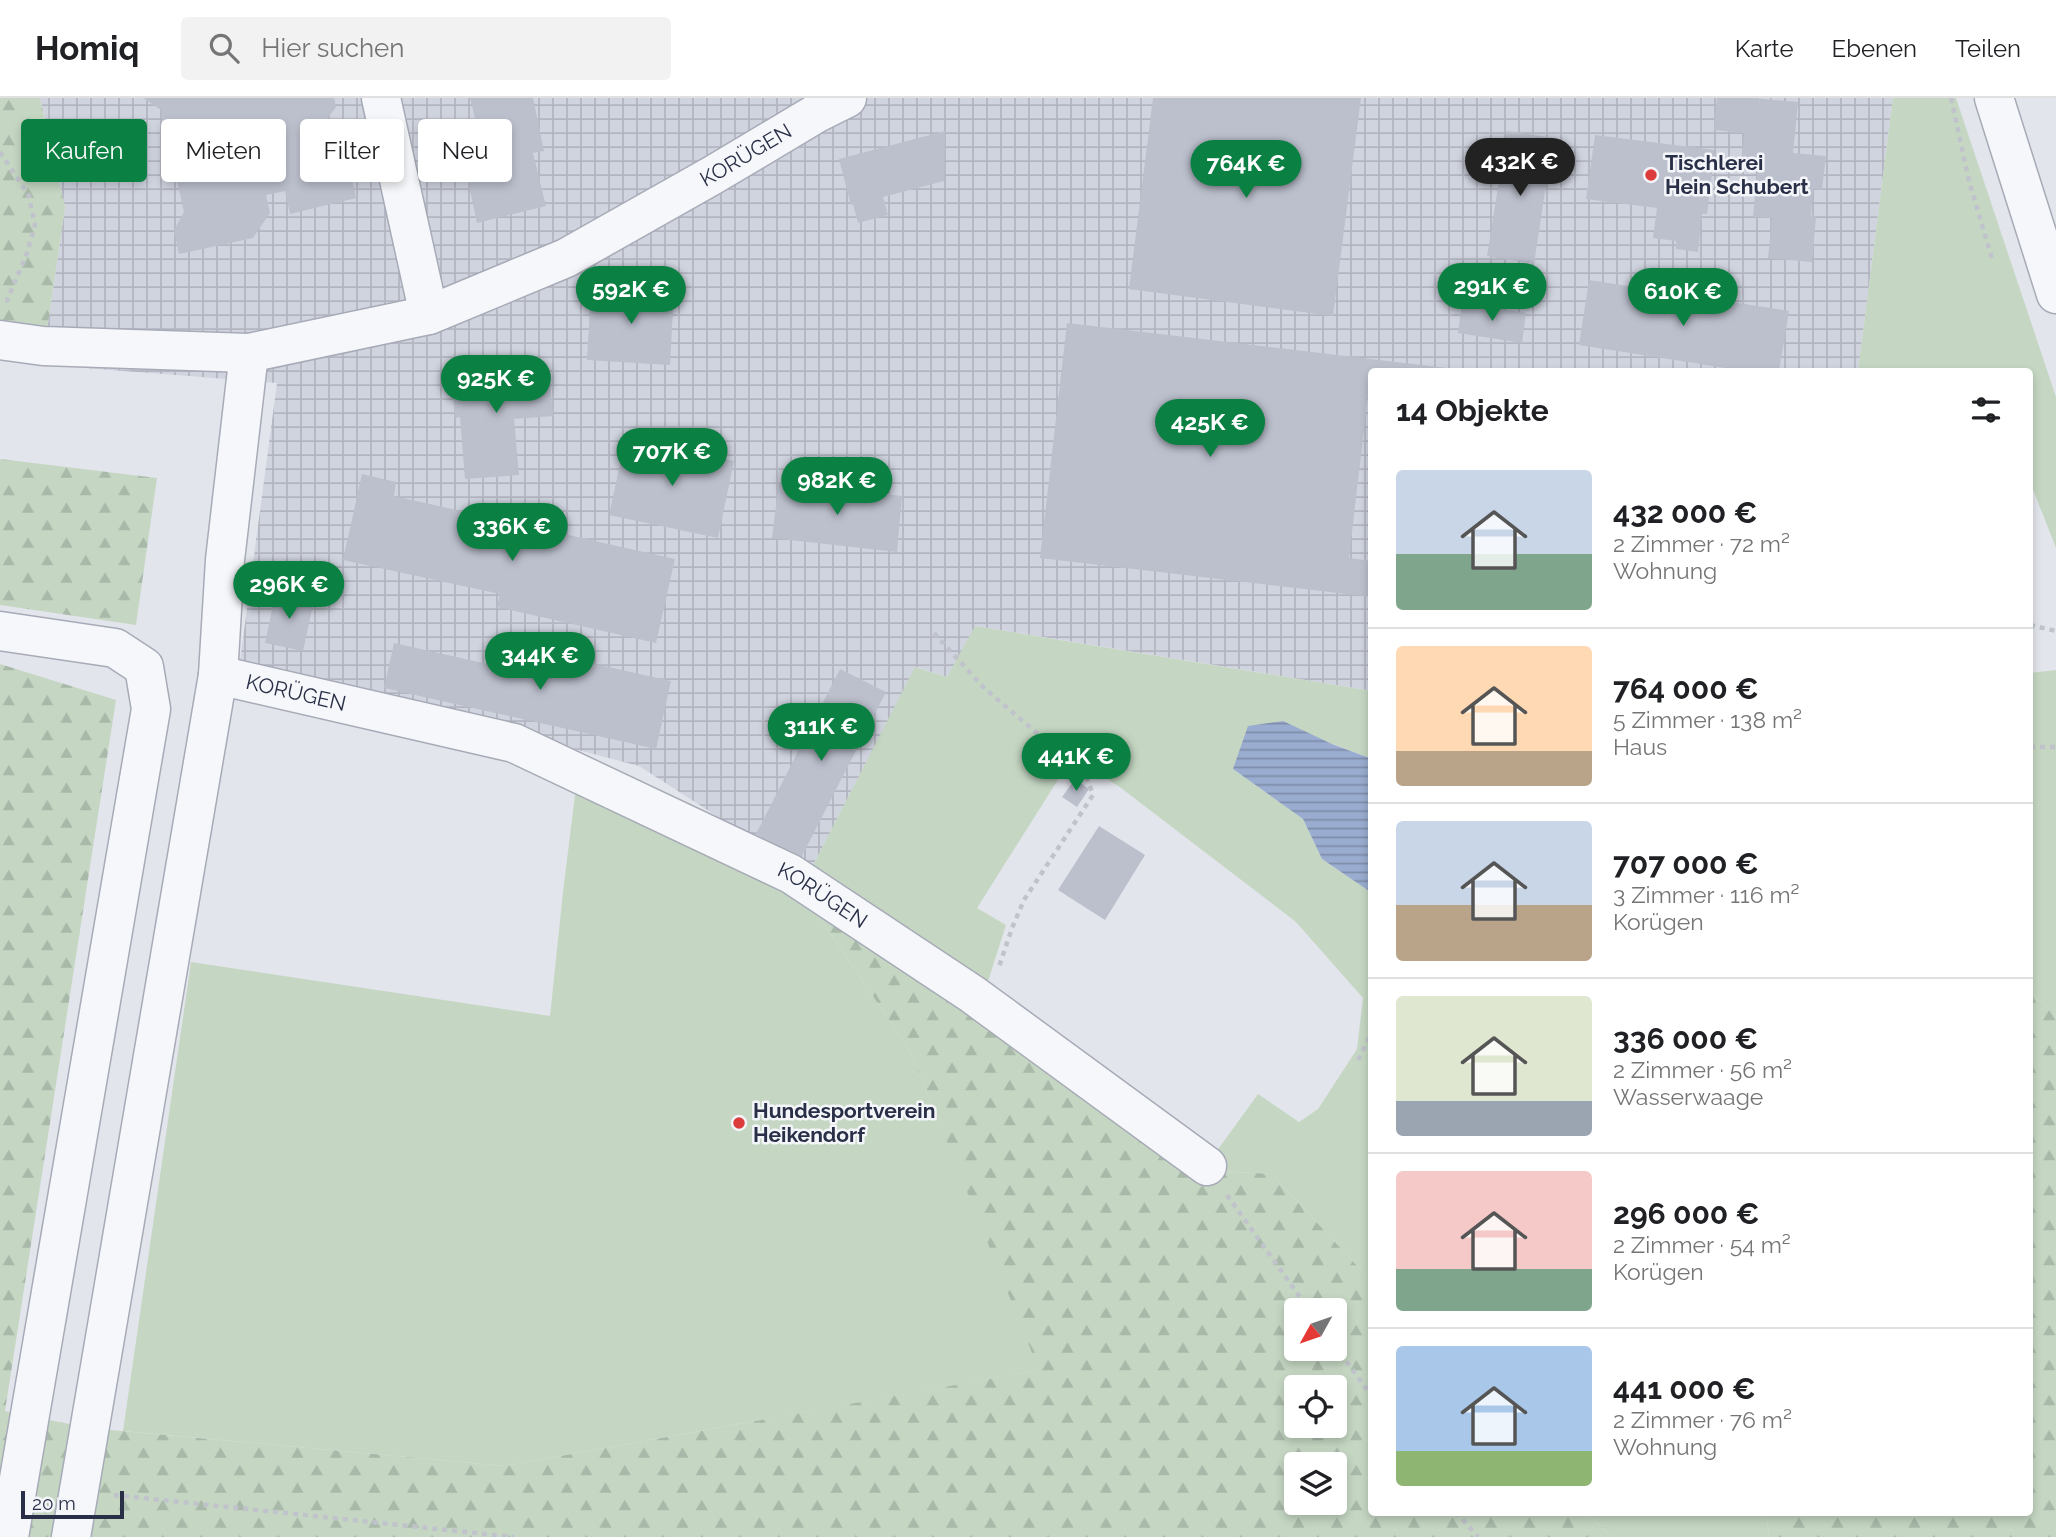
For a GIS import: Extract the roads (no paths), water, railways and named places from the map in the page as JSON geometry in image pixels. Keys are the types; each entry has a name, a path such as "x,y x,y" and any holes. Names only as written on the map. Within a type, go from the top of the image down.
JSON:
{"street":[{"path":"381,98 429,316"},
{"path":"1994,98 2056,294"},
{"name":"KORÜGEN","path":"0,340 43,346 249,353 429,316 566,258 713,176 824,103"},
{"path":"71,1537 218,675 225,560 249,353"},
{"path":"0,631 115,648 144,667 151,709 9,1537"},
{"name":"KORÜGEN","path":"218,675 514,743 791,873 986,1005 1207,1166"}],"water":[{"path":"1283,721 1368,758 1368,890 1322,859 1303,819 1233,769 1248,726"}],"place":[{"name":"Tischlerei Hein Schubert","path":"1651,175"},
{"name":"Hundesportverein Heikendorf","path":"739,1123"}]}
